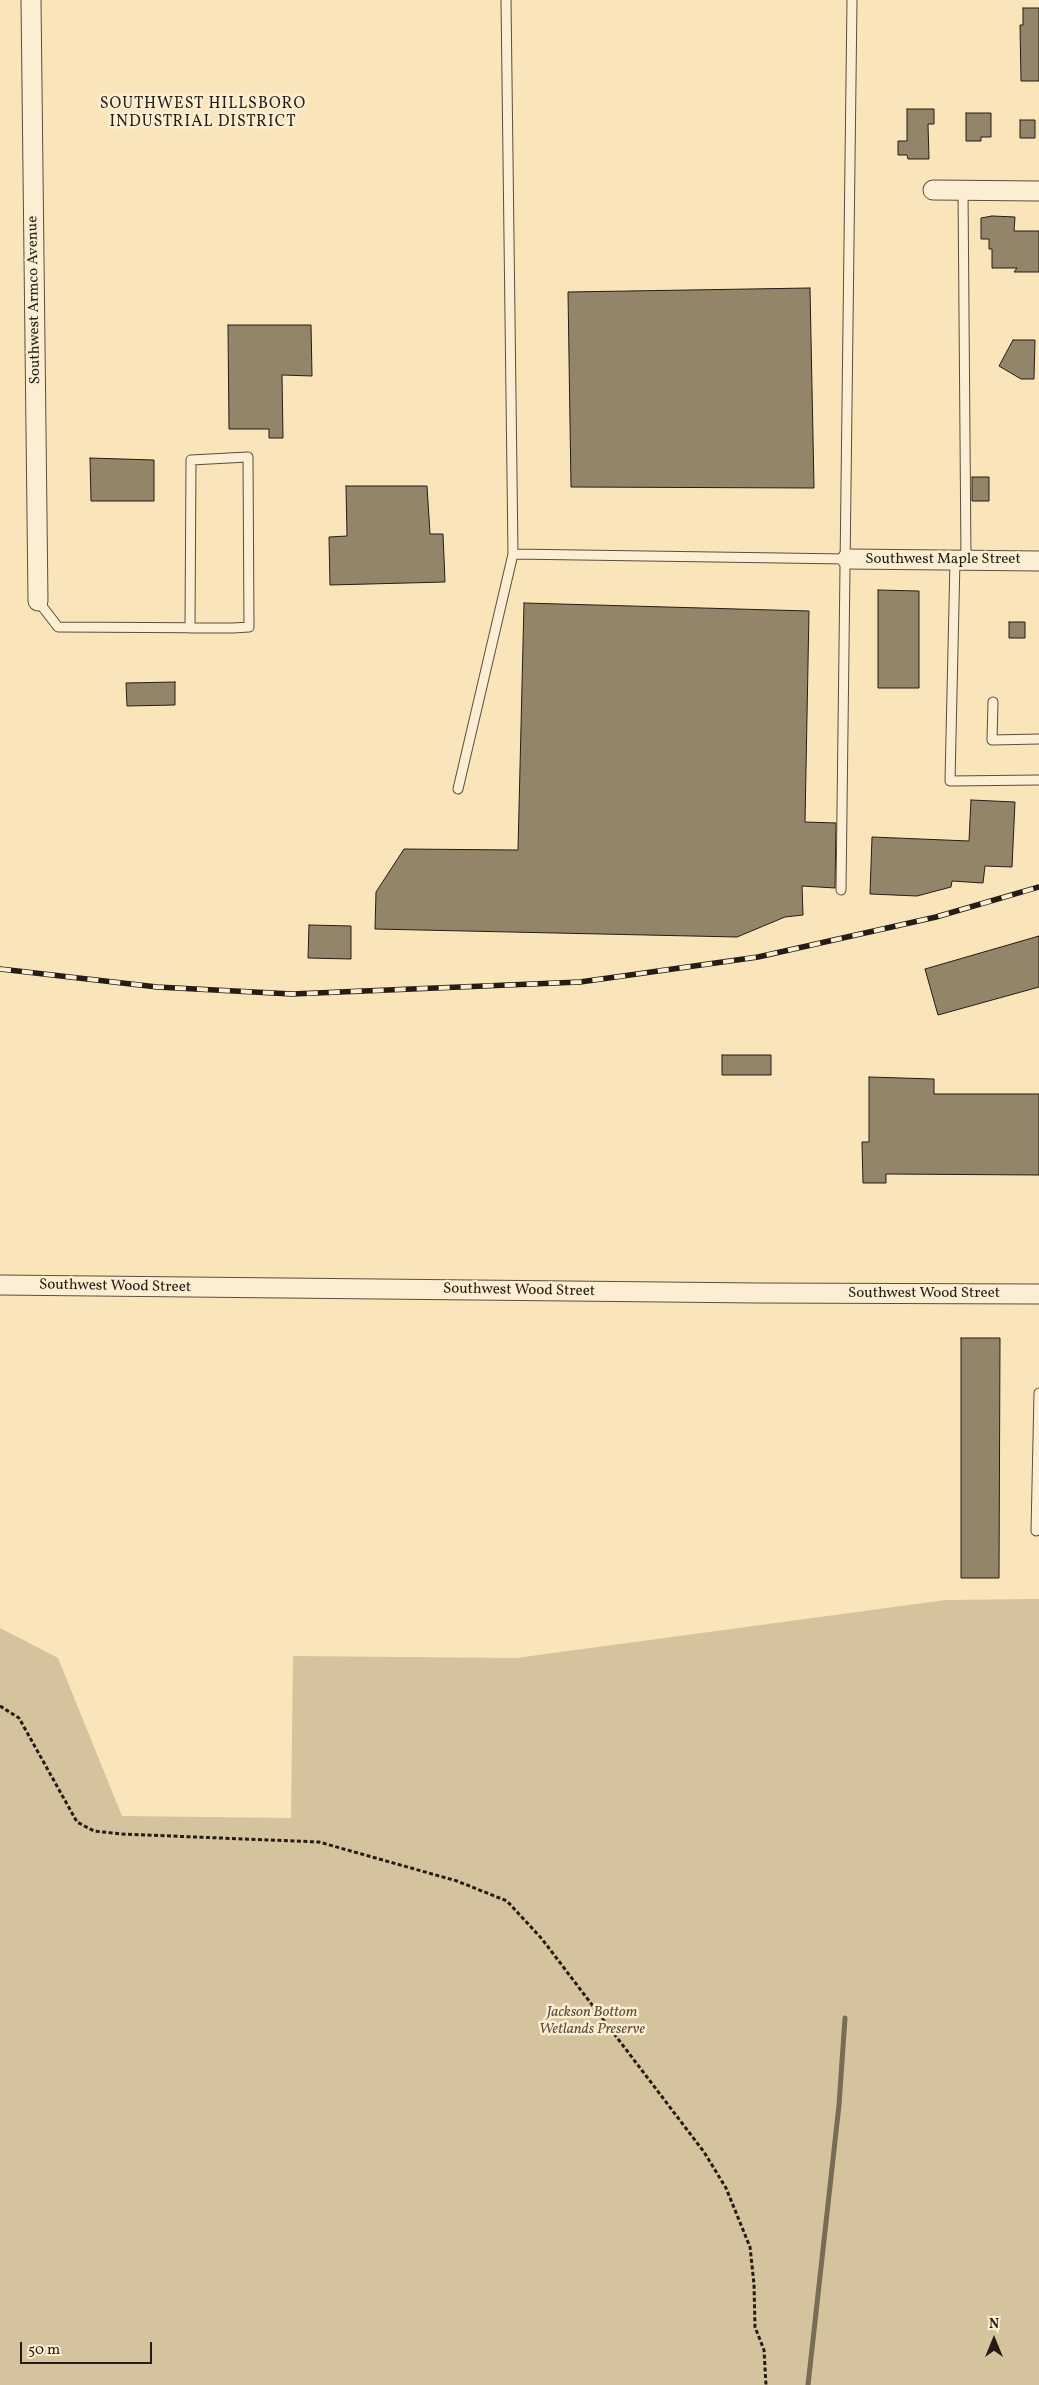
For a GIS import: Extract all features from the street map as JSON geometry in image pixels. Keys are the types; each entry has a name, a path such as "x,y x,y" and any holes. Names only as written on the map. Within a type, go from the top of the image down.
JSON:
{"street":[{"name":"Southwest Armco Avenue","path":"31,0 38,601"},
{"path":"933,190 1039,191"},
{"name":"Southwest Maple Street","path":"847,559 1039,561"},
{"name":"Southwest Wood Street","path":"0,1286 1039,1294"}],"lane":[{"path":"458,788 513,554 506,0"},
{"path":"841,890 847,559 852,0"},
{"path":"963,190 960,560 950,781 1039,780"},
{"path":"38,601 58,627 190,628 249,627 248,457 191,460 190,628"},
{"path":"513,554 847,559"},
{"path":"993,702 992,740 1039,739"},
{"path":"1036,1530 1039,1393"}],"path":[{"path":"0,1706 19,1718 77,1822 94,1831 130,1835 319,1842 457,1881 507,1901 542,1938 704,2152 726,2188 750,2247 756,2326 764,2350 766,2385"}],"green space":[{"name":"Jackson Bottom Wetlands Preserve","path":"1039,1599 1039,2385 0,2385 0,1628 58,1658 122,1816 291,1818 293,1656 516,1658 946,1600"}],"building":[{"path":"1023,8 1039,8 1039,81 1021,81 1020,25 1023,25"},
{"path":"907,109 934,109 934,124 928,124 929,159 908,159 907,155 898,155 898,141 907,141"},
{"path":"966,113 991,113 991,137 981,137 981,141 966,141"},
{"path":"1020,120 1035,120 1035,138 1020,138"},
{"path":"992,216 1015,217 1014,231 1039,231 1039,272 1014,272 1017,268 992,268 992,249 989,249 989,239 981,239 981,218"},
{"path":"810,288 814,488 571,487 568,292"},
{"path":"228,325 311,325 312,376 282,375 283,438 269,438 269,429 229,429"},
{"path":"1013,340 1035,340 1034,379 1021,379 999,366"},
{"path":"90,458 154,460 154,501 91,501"},
{"path":"972,477 989,477 989,501 972,501"},
{"path":"346,486 427,486 430,534 443,534 445,582 330,585 329,537 347,536"},
{"path":"878,590 919,591 919,688 878,688"},
{"path":"524,603 809,611 805,822 836,823 835,888 802,886 803,915 785,917 737,937 375,929 376,892 404,849 518,850"},
{"path":"1009,622 1025,622 1025,638 1009,638"},
{"path":"175,682 175,705 127,706 126,683"},
{"path":"971,800 1015,802 1012,867 985,866 983,883 952,881 951,887 917,896 870,894 872,837 969,841"},
{"path":"309,925 351,926 351,959 308,958"},
{"path":"1039,936 1039,987 938,1015 925,969"},
{"path":"722,1055 771,1055 771,1075 722,1075"},
{"path":"869,1077 934,1079 934,1094 1039,1094 1039,1175 886,1174 886,1183 863,1183 862,1142 869,1142"},
{"path":"961,1338 1000,1338 999,1578 961,1578"}],"waterway":[{"path":"808,2385 839,2105 845,2018"}],"railway":[{"path":"0,969 157,987 292,994 580,982 758,957 936,917 1039,887"}],"district":[{"name":"SOUTHWEST HILLSBORO INDUSTRIAL DISTRICT","path":"203,114"}]}
